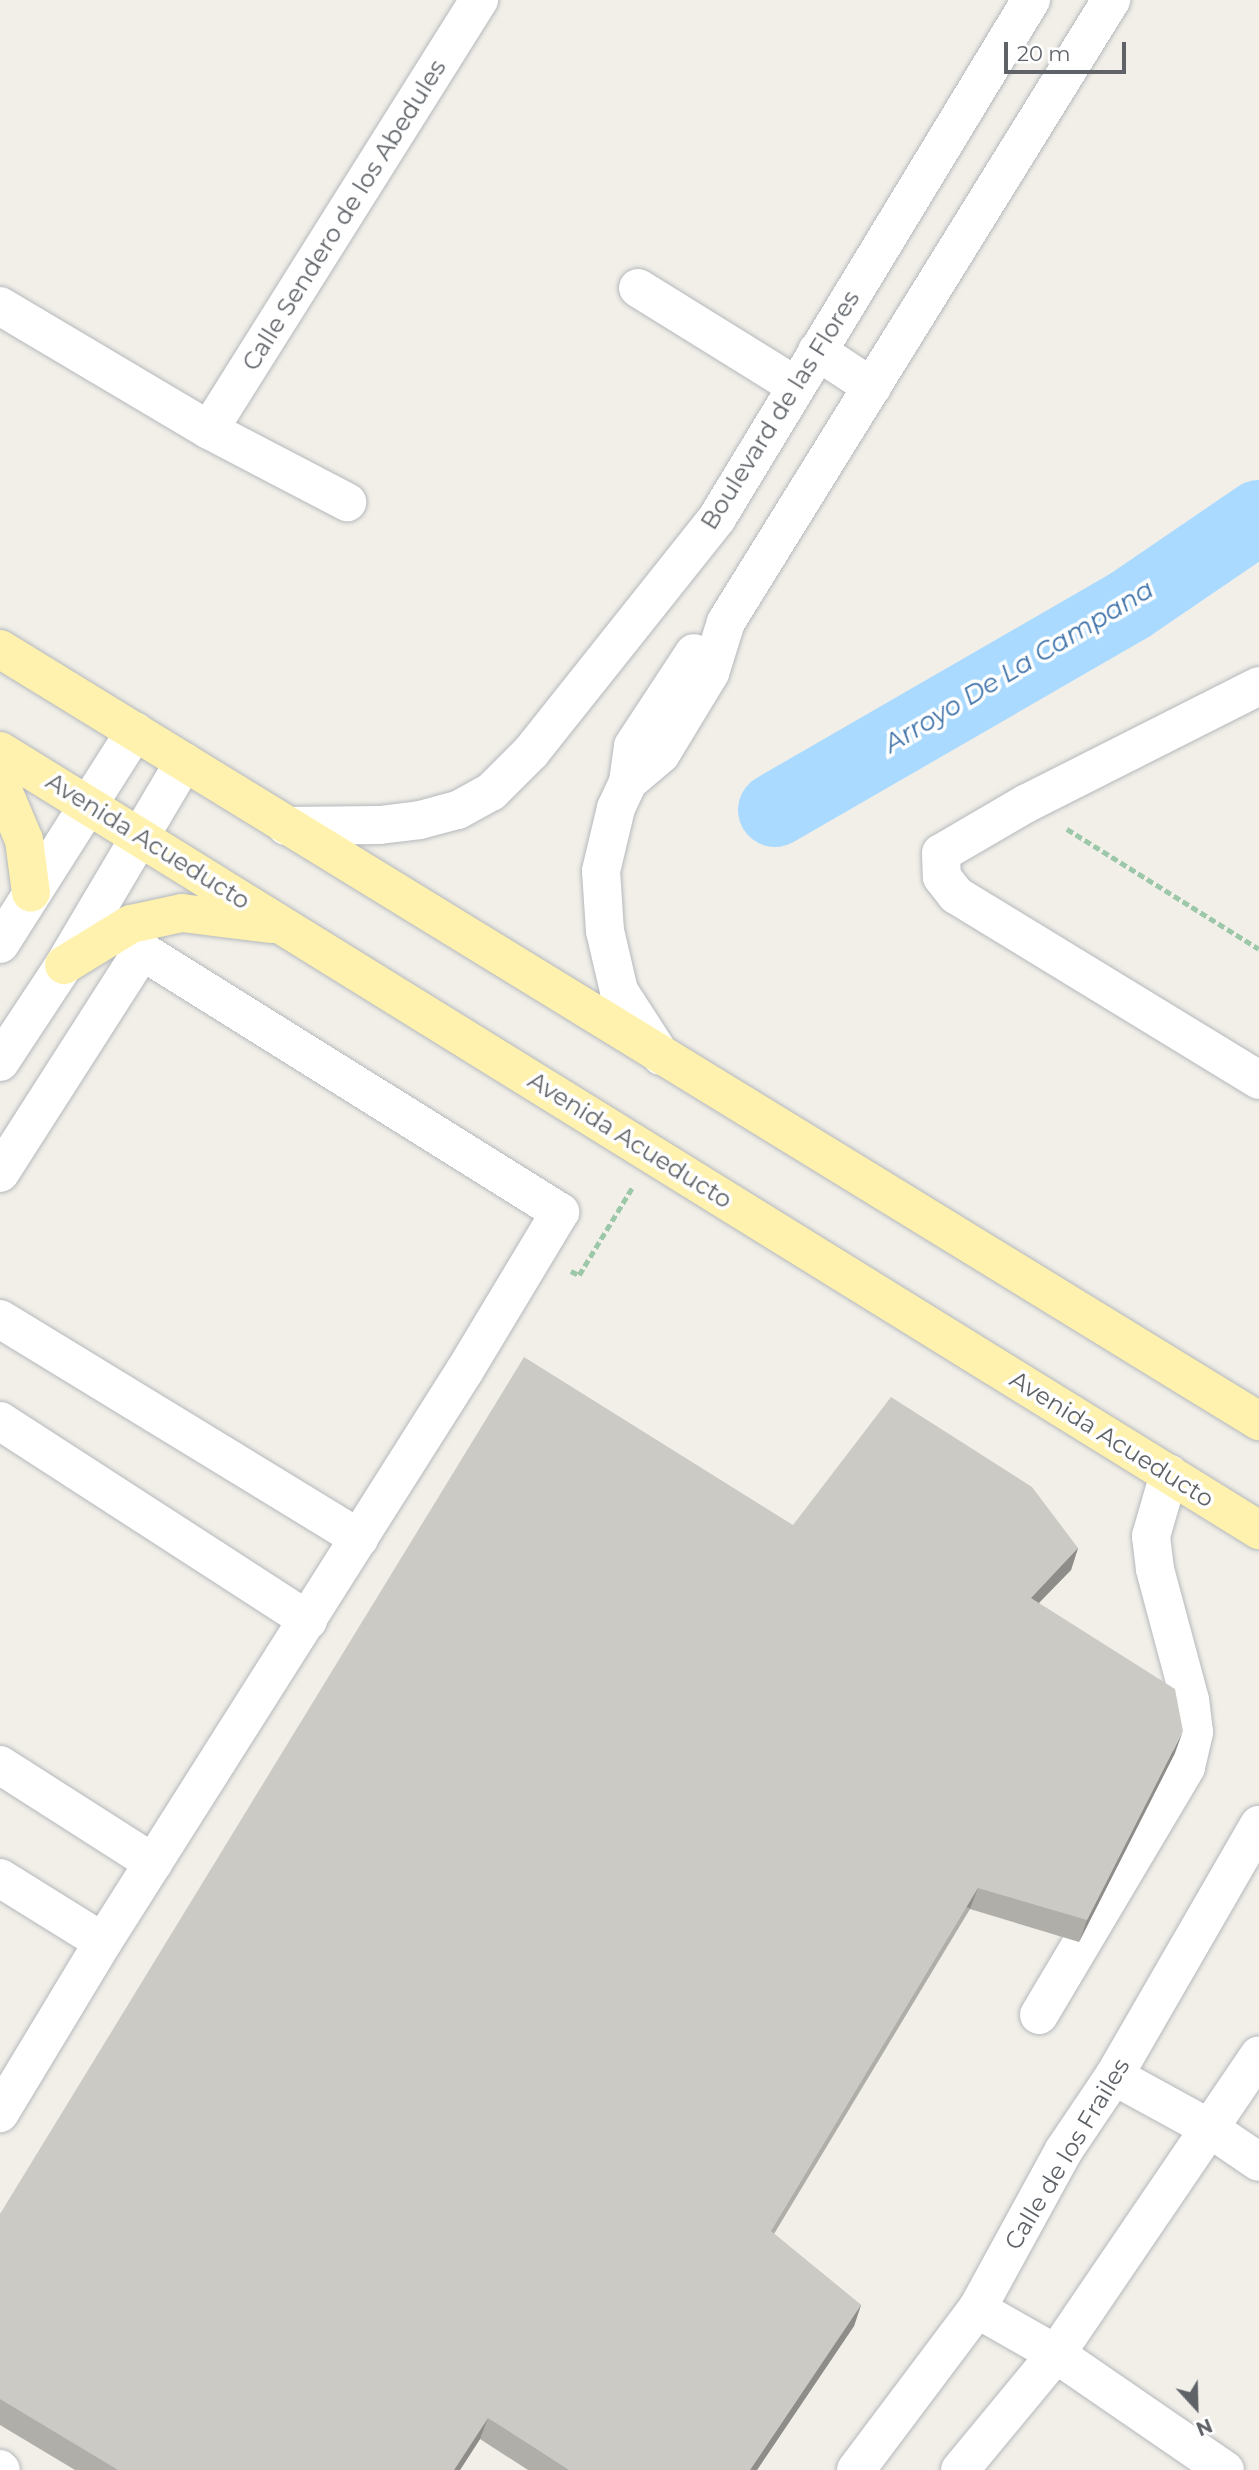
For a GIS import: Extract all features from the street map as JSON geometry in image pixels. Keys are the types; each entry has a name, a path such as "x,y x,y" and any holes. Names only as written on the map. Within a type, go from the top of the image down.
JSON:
{"main road":[{"path":"0,649 1259,1422"},
{"name":"Avenida Acueducto","path":"0,751 1259,1530"},
{"path":"0,783 24,840 31,893"},
{"path":"64,965 131,924 183,913 284,926"}],"street":[{"name":"Calle Sendero de los Abedules","path":"209,430 480,0"},
{"name":"Boulevard de las Flores","path":"286,825 380,825 420,820 458,810 491,792 531,752 717,518 1031,0"},
{"path":"662,1056 620,991 605,931 601,871 616,808 628,782 633,746 688,659 726,622 1111,0"},
{"path":"638,288 796,386"},
{"path":"0,306 209,430 347,502"},
{"path":"817,351 872,387"},
{"path":"1259,686 1027,803 942,853 942,877 957,895 1259,1080"},
{"path":"0,944 135,731"},
{"path":"0,1062 64,965 138,835 184,762"},
{"path":"0,1173 142,951 560,1212 466,1370 103,1941 0,2113"},
{"path":"0,1319 359,1538"},
{"path":"0,1421 308,1620"},
{"path":"1039,2015 1186,1767 1194,1732 1190,1700 1155,1569 1151,1536 1169,1474"},
{"path":"0,1765 153,1863"},
{"name":"Calle de los Frailes","path":"856,2470 977,2309 1064,2150 1114,2076 1259,1825"},
{"path":"0,1878 103,1941"},
{"path":"960,2470 1056,2354 1259,2054"},
{"path":"1114,2076 1209,2128 1259,2162"},
{"path":"977,2309 1056,2354 1225,2470"}],"path":[{"path":"1027,803 1259,949"},
{"path":"606,1231 652,1155"}],"building":[{"path":"524,1357 793,1525 891,1397 1032,1487 1078,1548 1031,1598 1175,1689 1183,1731 1087,1920 978,1888 771,2231 861,2305 750,2470 569,2470 488,2418 454,2470 118,2470 0,2399 0,2214"}],"waterway":[{"name":"Arroyo De La Campana","path":"775,810 1130,605 1259,517"}]}
